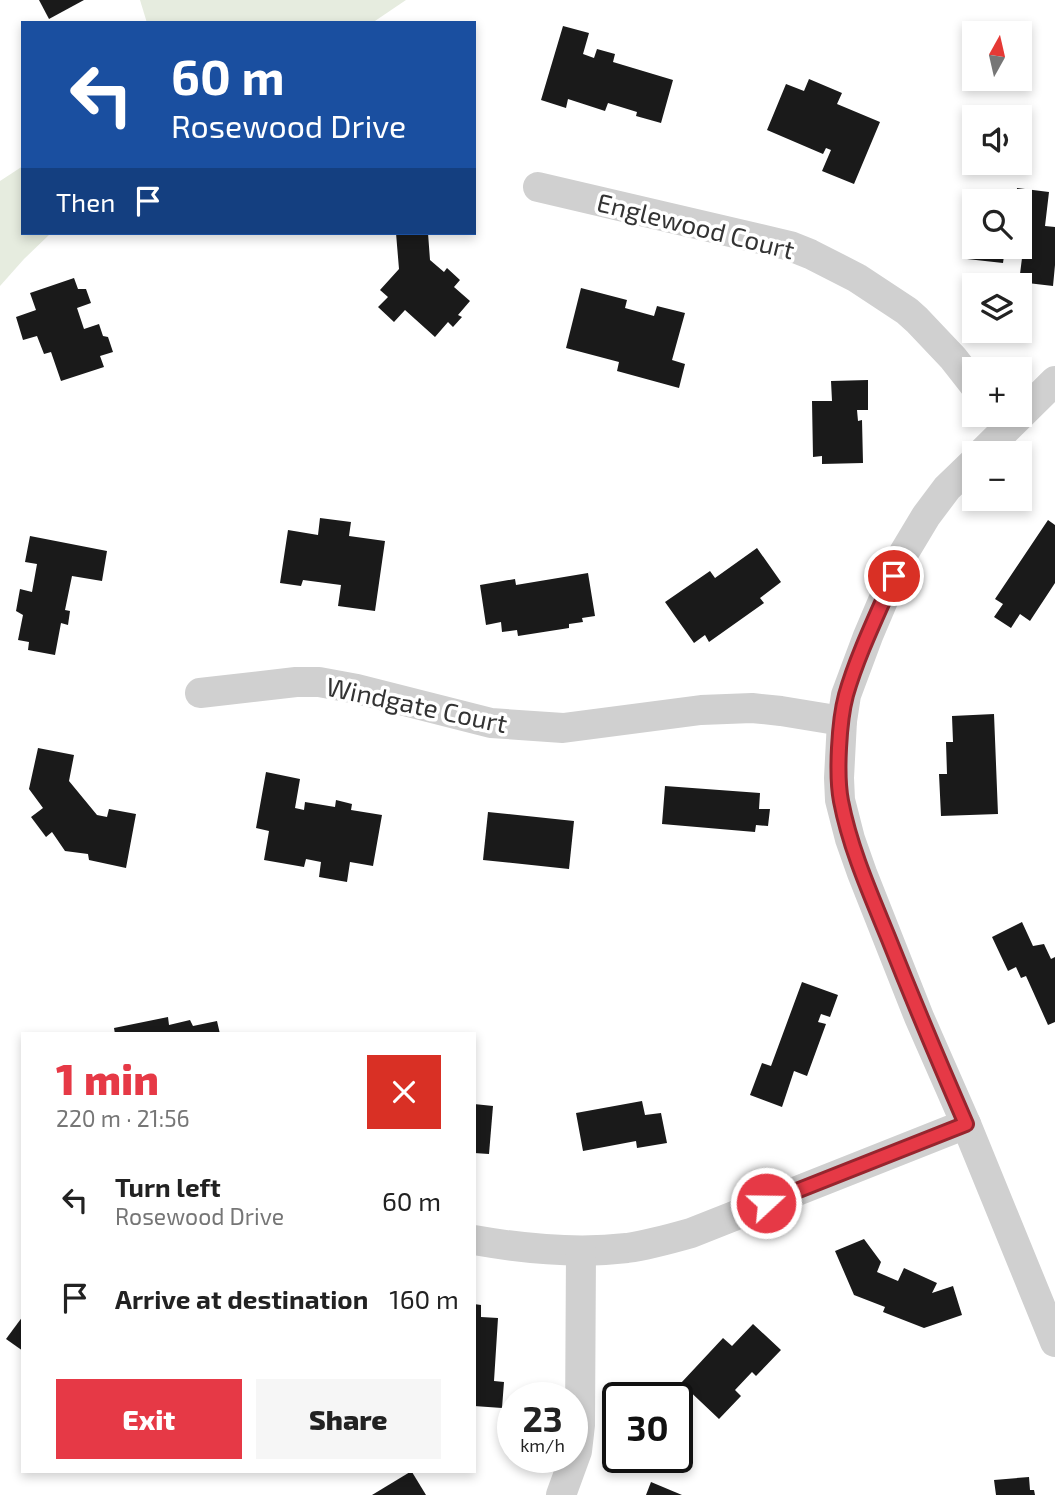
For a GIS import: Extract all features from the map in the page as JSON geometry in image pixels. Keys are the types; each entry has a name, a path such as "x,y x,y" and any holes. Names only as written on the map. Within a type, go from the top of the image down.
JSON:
{"street":[{"name":"Englewood Court","path":"538,187 790,246 810,254 857,278 906,311 962,369"},
{"path":"1032,399 1055,381"},
{"path":"962,474 926,516 902,556 846,695 839,778 841,800 850,839 862,873 1055,1342"},
{"name":"Windgate Court","path":"200,693 318,682 357,689 491,723 563,728 701,709 752,708 842,721"},
{"path":"476,1240 541,1250 581,1251 629,1247 691,1233 966,1124"},
{"path":"561,1495 577,1451 580,1425 581,1251"}],"shaded area":[{"path":"140,0 406,0 375,21 146,21"},
{"path":"21,167 21,235 49,235 0,286 0,181"}],"building":[{"path":"39,0 84,0 49,19"},
{"path":"563,26 589,33 583,54 594,58 597,49 615,54 613,62 673,80 661,123 636,116 637,112 608,103 605,111 568,99 566,108 541,100"},
{"path":"809,79 842,93 837,104 880,122 854,184 822,171 831,150 826,148 823,154 767,130 786,84 804,91"},
{"path":"1032,190 1049,192 1045,226 1055,227 1053,286 1032,284 1032,273 1020,273 1022,259 1032,259"},
{"path":"396,235 428,235 430,260 444,272 447,268 460,280 454,287 470,301 458,315 462,317 453,327 448,322 435,337 405,310 394,322 378,307 388,297 380,290 399,269"},
{"path":"967,259 1004,259 1003,263"},
{"path":"74,278 78,289 86,289 91,303 77,308 84,329 99,324 103,336 108,337 113,352 100,356 104,367 61,381 51,352 44,354 37,336 23,340 16,317 36,310 30,293"},
{"path":"581,288 627,300 625,308 654,316 657,306 685,313 672,360 685,364 679,388 617,371 619,362 566,348"},
{"path":"868,380 868,410 857,410 858,421 862,420 863,463 822,464 822,456 813,457 812,401 832,401 831,381"},
{"path":"320,518 351,522 349,536 385,541 375,611 338,606 341,585 303,580 301,586 280,583 288,530 318,535"},
{"path":"1048,520 1055,525 1055,583 1030,621 1020,614 1011,628 994,617 1003,604 995,599"},
{"path":"30,536 107,551 102,581 72,576 65,610 70,611 68,625 61,623 55,655 28,650 29,642 18,640 23,615 16,611 20,589 32,592 37,564 25,562"},
{"path":"757,548 781,582 760,598 764,603 709,642 705,635 694,643 665,602 710,571 715,578"},
{"path":"588,573 595,616 582,618 583,622 569,624 569,628 518,636 517,630 502,632 501,622 486,625 480,585 515,579 516,585"},
{"path":"994,714 998,814 941,816 939,774 947,774 946,742 953,742 952,716"},
{"path":"38,748 74,755 69,781 97,815 107,817 109,809 136,814 126,868 89,860 88,854 65,851 52,832 46,837 31,817 43,808 29,789"},
{"path":"266,772 300,779 295,808 304,810 305,802 335,807 336,800 352,804 351,810 382,815 373,866 350,862 347,882 319,877 321,862 306,859 304,867 264,860 269,831 256,828"},
{"path":"665,786 760,793 759,809 770,809 768,826 756,825 755,832 662,824"},
{"path":"488,812 574,821 569,869 483,860"},
{"path":"1022,922 1033,946 1044,944 1051,959 1055,957 1055,1022 1048,1025 1026,976 1021,978 1016,967 1008,971 992,937"},
{"path":"802,982 838,995 830,1017 821,1014 818,1022 826,1024 807,1076 794,1071 782,1107 750,1095 762,1063 771,1066"},
{"path":"168,1017 169,1025 190,1020 193,1026 217,1021 220,1032 115,1032 114,1028"},
{"path":"642,1101 645,1115 661,1113 667,1143 637,1148 636,1141 583,1151 576,1113"},
{"path":"476,1104 493,1106 489,1154 476,1153"},
{"path":"864,1239 881,1262 877,1272 898,1281 904,1268 937,1283 932,1293 953,1286 962,1315 924,1328 883,1312 885,1307 854,1295 835,1251"},
{"path":"476,1304 481,1305 481,1317 498,1318 494,1381 504,1382 497,1382 497,1408 476,1406"},
{"path":"21,1319 21,1350 6,1339"},
{"path":"753,1324 781,1350 756,1376 752,1372 735,1390 741,1396 719,1419 693,1394 693,1382 682,1382 723,1338 732,1346"},
{"path":"413,1473 426,1495 372,1495"},
{"path":"1029,1477 1030,1490 1034,1490 1035,1495 996,1495 994,1480"},
{"path":"651,1482 682,1495 646,1495"}],"route":[{"path":"766,1203 966,1124 919,1017 862,873 850,839 841,800 839,778 846,695 894,576"}]}
